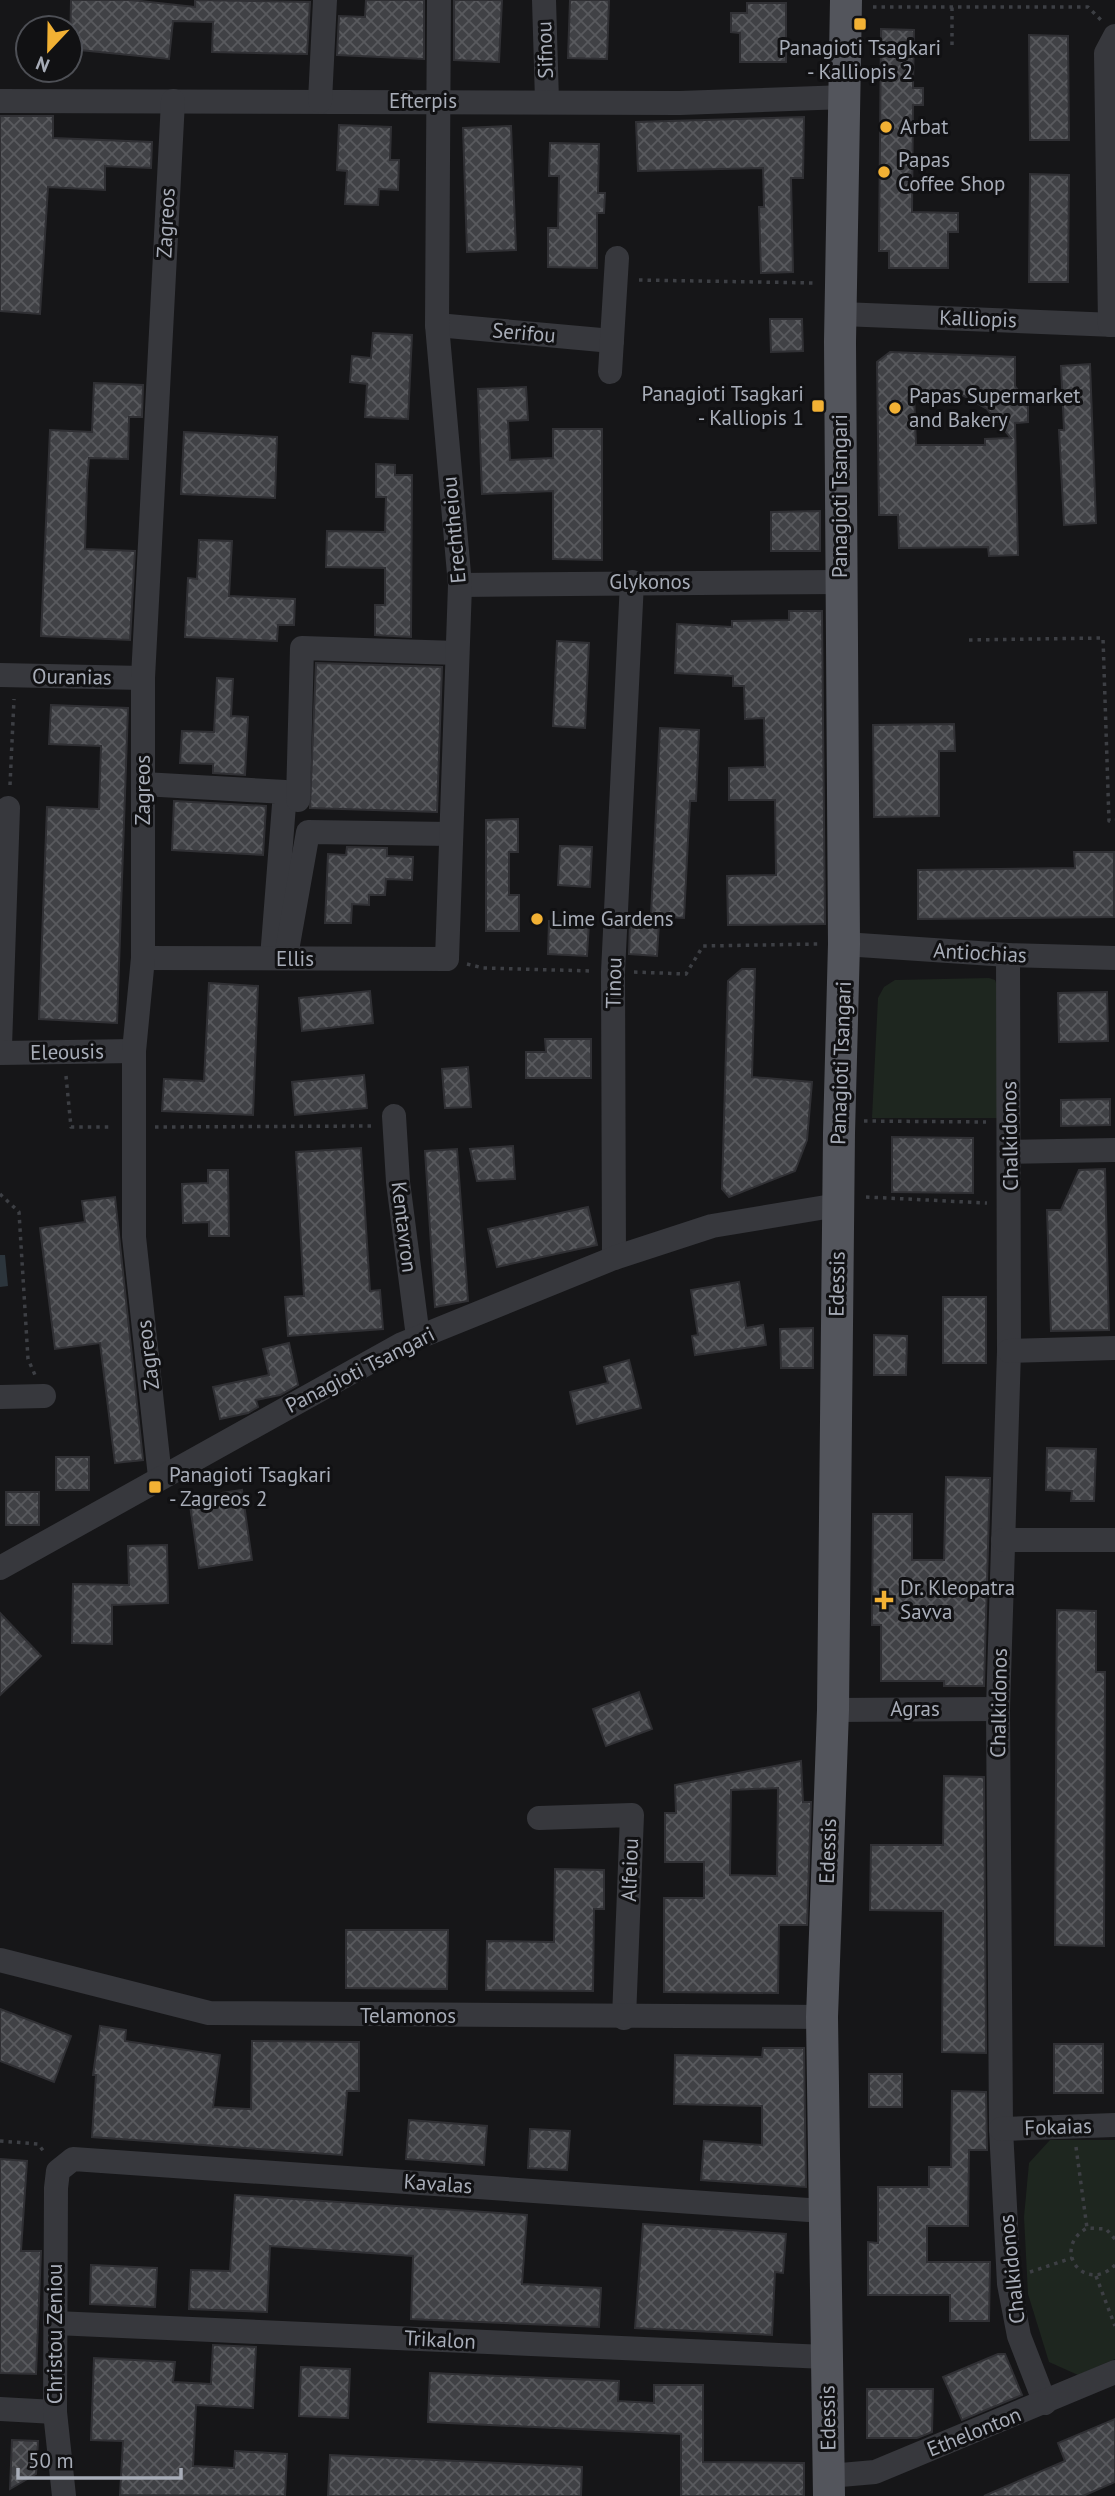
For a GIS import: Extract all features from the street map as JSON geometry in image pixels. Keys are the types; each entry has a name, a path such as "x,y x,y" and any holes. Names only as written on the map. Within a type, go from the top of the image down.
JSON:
{"main road":[{"name":"Panagioti Tsangari","path":"838,1200 844,944 841,582 846,4"},
{"name":"Edessis","path":"829,2486 822,2017 833,1710 838,1200"}],"street":[{"path":"320,101 325,0"},
{"name":"Erechtheiou","path":"439,0 437,325 460,585 447,959"},
{"name":"Sifnou","path":"544,0 547,100"},
{"path":"1110,30 1106,53 1112,325"},
{"name":"Efterpis","path":"0,101 547,100 680,103 846,97"},
{"name":"Zagreos","path":"160,1477 134,1237 134,1051 143,958 143,678 173,101"},
{"path":"610,372 616,269"},
{"name":"Kalliopis","path":"842,298 1112,325"},
{"name":"Serifou","path":"437,325 612,341"},
{"name":"Tinou","path":"614,1258 613,972 632,582"},
{"name":"Glykonos","path":"460,585 841,582"},
{"path":"298,800 303,648 457,653"},
{"name":"Ouranias","path":"7,676 143,678"},
{"path":"143,784 285,792 279,959"},
{"path":"0,1047 8,808"},
{"path":"279,959 308,832 451,834"},
{"name":"Antiochias","path":"844,944 1008,956 1115,958"},
{"name":"Chalkidonos","path":"1008,956 1009,1351 998,1709 1001,2129 1009,2278 1019,2336 1045,2403"},
{"name":"Ellis","path":"143,958 447,959"},
{"name":"Eleousis","path":"0,1053 134,1051"},
{"name":"Kentavron","path":"394,1121 398,1181 418,1337"},
{"path":"1010,1152 1115,1150"},
{"name":"Panagioti Tsangari","path":"0,1568 160,1477 418,1337 614,1258 712,1226 838,1200"},
{"path":"1009,1351 1115,1348"},
{"path":"0,1398 44,1396"},
{"path":"1003,1540 1115,1540"},
{"name":"Agras","path":"833,1710 998,1709"},
{"name":"Alfeiou","path":"539,1818 632,1815 624,2018"},
{"name":"Telamonos","path":"0,1960 209,2013 624,2018 822,2017"},
{"name":"Fokaias","path":"1001,2129 1115,2125"},
{"name":"Kavalas","path":"58,2171 73,2159 823,2211"},
{"name":"Christou Zeniou","path":"58,2171 55,2188 55,2412 64,2496"},
{"name":"Trikalon","path":"55,2323 826,2357"},
{"name":"Ethelonton","path":"829,2486 875,2472 1115,2372"},
{"path":"0,2409 55,2412"}],"path":[{"path":"846,4 1088,7 1110,30"},
{"path":"952,7 952,46"},
{"path":"616,269 842,298"},
{"path":"969,640 1103,638 1109,821 1115,820"},
{"path":"7,676 8,808"},
{"path":"1107,752 1115,751"},
{"path":"447,959 483,968 686,974 703,946 844,944"},
{"path":"65,1051 71,1127 394,1121"},
{"path":"839,1121 1009,1122"},
{"path":"0,1194 19,1212 28,1359 44,1396"},
{"path":"838,1200 1010,1205"},
{"path":"1073,2127 1087,2228"},
{"path":"0,2141 38,2144 58,2171"},
{"path":"1115,2239 1105,2230 1087,2228 1073,2240 1072,2258 1080,2271 1095,2275 1103,2274 1115,2265"},
{"path":"1009,2278 1072,2258"},
{"path":"1095,2275 1115,2326"}],"shaded area":[{"path":"895,980 995,980 997,986 997,1118 872,1118 878,998 884,987"},
{"path":"0,1255 5,1255 8,1286 0,1287"},
{"path":"1050,2140 1115,2140 1115,2359 1078,2375 1049,2362 1028,2294 1024,2217 1029,2163"}],"building":[{"path":"71,0 131,0 195,7 195,0 310,2 307,54 212,52 213,22 173,21 169,59 84,50 84,14 71,14"},
{"path":"366,0 424,0 424,59 337,55 339,16 365,17"},
{"path":"454,0 502,0 499,62 454,60"},
{"path":"570,0 609,0 607,59 568,58"},
{"path":"747,3 786,3 786,62 740,62 740,33 731,32 731,13 747,13"},
{"path":"881,29 914,30 913,88 923,88 923,105 913,105 912,212 958,213 958,232 948,232 948,268 889,268 889,251 879,251"},
{"path":"1029,35 1068,36 1069,140 1030,140"},
{"path":"0,116 53,116 53,138 152,142 151,168 105,166 105,190 48,187 40,314 0,311"},
{"path":"804,117 803,178 791,178 793,272 761,273 759,207 764,207 763,168 638,171 636,122"},
{"path":"339,125 391,127 390,160 399,160 398,190 379,189 378,205 345,204 347,171 337,170"},
{"path":"511,126 516,250 467,252 463,128"},
{"path":"550,143 599,144 598,193 605,193 604,213 597,213 597,268 548,267 548,228 558,228 559,176 549,176"},
{"path":"1030,174 1069,175 1068,282 1029,282"},
{"path":"770,319 802,319 803,351 771,352"},
{"path":"373,333 412,335 408,419 365,417 367,384 350,382 352,356 371,358"},
{"path":"890,352 1015,357 1015,386 1028,404 1028,422 1015,423 1018,555 989,556 988,547 899,548 898,515 879,515 877,362","holes":["914,394 962,395 987,409 1011,438 985,439 985,445 916,445"]},
{"path":"1090,364 1096,523 1064,525 1059,430 1064,430 1061,366"},
{"path":"94,383 143,385 142,417 129,417 128,459 89,458 87,484 85,549 135,551 130,640 41,636 50,430 92,432"},
{"path":"526,387 528,420 508,421 510,460 553,458 553,429 602,429 602,560 553,559 553,491 482,494 478,389"},
{"path":"184,432 277,437 275,498 181,494"},
{"path":"376,464 395,465 395,475 412,475 411,637 375,635 375,605 385,605 385,568 326,567 327,531 385,532 386,497 376,497"},
{"path":"820,511 820,551 771,551 771,512"},
{"path":"199,540 232,541 229,596 295,599 294,625 278,625 277,641 185,637 188,578 197,579"},
{"path":"789,611 822,611 825,924 728,925 727,876 776,875 775,800 729,800 729,768 765,767 764,718 745,719 744,686 733,686 733,676 675,673 677,624 732,627 732,621 789,620"},
{"path":"557,641 589,643 585,728 553,726"},
{"path":"316,663 442,667 437,812 310,808"},
{"path":"217,678 233,679 231,716 248,717 245,775 213,773 213,764 180,763 182,731 214,732"},
{"path":"51,705 128,708 117,1023 39,1019 47,807 99,809 101,746 49,744"},
{"path":"954,724 955,751 939,751 939,816 874,817 873,725"},
{"path":"660,728 699,730 696,801 690,801 684,918 651,916"},
{"path":"174,801 266,806 263,855 172,850"},
{"path":"518,819 518,852 509,852 509,895 519,895 519,931 486,931 486,820"},
{"path":"560,846 592,847 590,887 558,885"},
{"path":"347,847 387,848 387,856 413,857 412,880 386,879 385,895 369,895 369,905 352,904 351,923 325,923 328,854 346,855"},
{"path":"1074,852 1114,852 1114,917 918,919 918,870 1075,868"},
{"path":"549,921 589,923 587,956 548,954"},
{"path":"630,922 659,923 657,956 629,954"},
{"path":"742,969 755,969 752,1077 812,1082 807,1140 795,1171 729,1197 722,1189 728,981"},
{"path":"209,983 258,986 253,1115 162,1111 164,1079 204,1081"},
{"path":"370,991 373,1023 302,1031 299,998"},
{"path":"1107,992 1108,1041 1059,1042 1058,993"},
{"path":"545,1039 591,1039 591,1078 526,1078 526,1052 546,1052"},
{"path":"468,1067 471,1107 445,1108 442,1069"},
{"path":"364,1075 367,1108 295,1115 292,1082"},
{"path":"1110,1099 1110,1125 1061,1126 1061,1100"},
{"path":"892,1137 973,1138 973,1193 892,1192"},
{"path":"513,1146 515,1179 477,1181 470,1149"},
{"path":"361,1148 370,1291 380,1290 383,1329 288,1336 285,1297 304,1296 296,1152"},
{"path":"457,1149 468,1301 435,1307 425,1151"},
{"path":"1105,1169 1109,1330 1051,1331 1047,1210 1061,1210 1079,1170"},
{"path":"208,1170 228,1170 229,1236 209,1236 209,1222 183,1223 182,1184 208,1183"},
{"path":"115,1197 143,1460 115,1463 100,1343 55,1349 40,1228 85,1222 82,1201"},
{"path":"588,1207 597,1245 497,1267 488,1229"},
{"path":"739,1282 746,1328 763,1325 766,1345 695,1355 692,1336 698,1335 691,1290"},
{"path":"943,1297 986,1297 986,1363 943,1363"},
{"path":"813,1328 813,1368 781,1368 780,1329"},
{"path":"874,1335 907,1336 906,1375 874,1375"},
{"path":"289,1343 298,1385 280,1395 256,1400 258,1407 248,1413 220,1419 213,1387 269,1375 263,1349"},
{"path":"629,1360 641,1408 577,1424 570,1392 608,1383 604,1367"},
{"path":"1047,1448 1096,1449 1094,1501 1071,1501 1072,1491 1046,1490"},
{"path":"56,1457 89,1457 89,1490 56,1490"},
{"path":"946,1477 990,1478 984,1686 944,1686 944,1681 881,1681 881,1625 872,1625 873,1514 912,1514 912,1560 944,1560"},
{"path":"242,1490 252,1560 199,1568 189,1498"},
{"path":"6,1492 39,1492 39,1525 6,1525"},
{"path":"167,1545 168,1603 112,1605 112,1644 72,1643 73,1584 129,1585 128,1546"},
{"path":"1057,1610 1096,1611 1096,1672 1105,1672 1104,1946 1055,1945"},
{"path":"0,1613 41,1656 0,1695"},
{"path":"639,1692 652,1729 606,1746 593,1709"},
{"path":"801,1761 803,1802 811,1802 807,1925 779,1925 778,1993 664,1992 664,1898 704,1898 704,1862 665,1862 665,1813 676,1813 675,1785","holes":["778,1788 777,1876 730,1875 731,1790"]},
{"path":"944,1776 984,1777 986,2053 942,2052 943,1911 870,1910 871,1845 943,1845"},
{"path":"555,1869 604,1870 604,1909 594,1909 593,1991 486,1990 487,1941 554,1942"},
{"path":"346,1930 448,1930 447,1989 346,1988"},
{"path":"0,2009 71,2036 54,2082 0,2061"},
{"path":"100,2026 126,2030 125,2041 220,2055 213,2107 251,2109 252,2041 359,2042 359,2091 347,2091 342,2155 92,2137 96,2075 93,2075"},
{"path":"1054,2044 1103,2044 1103,2093 1054,2093"},
{"path":"763,2048 804,2048 806,2187 701,2180 704,2141 762,2145 762,2106 674,2104 675,2055 762,2057"},
{"path":"869,2074 902,2074 902,2107 869,2107"},
{"path":"952,2091 986,2092 987,2150 969,2150 968,2226 927,2226 927,2262 990,2262 989,2321 950,2321 950,2295 868,2295 868,2242 878,2243 878,2187 929,2187 929,2167 951,2167"},
{"path":"409,2120 487,2126 484,2165 406,2159"},
{"path":"530,2129 570,2131 567,2170 528,2168"},
{"path":"0,2159 27,2161 21,2251 41,2251 36,2374 0,2373"},
{"path":"235,2195 527,2215 522,2284 601,2288 599,2327 411,2319 413,2256 270,2246 267,2312 189,2309 191,2270 230,2271"},
{"path":"643,2224 786,2234 783,2273 775,2272 772,2335 635,2328"},
{"path":"91,2265 157,2268 155,2307 90,2304"},
{"path":"213,2345 256,2347 253,2408 196,2405 193,2466 234,2468 235,2451 287,2454 285,2496 120,2495 123,2441 91,2440 94,2358 175,2362 173,2382 211,2384"},
{"path":"998,2354 1005,2354 1022,2395 962,2420 943,2377"},
{"path":"301,2367 350,2369 348,2418 299,2416"},
{"path":"430,2373 619,2381 618,2401 654,2403 654,2385 703,2385 703,2462 804,2463 804,2496 681,2496 681,2434 428,2422"},
{"path":"867,2389 933,2389 932,2432 917,2438 867,2438"},
{"path":"1115,2419 1115,2482 1083,2496 984,2496 1065,2461 1058,2443"},
{"path":"12,2440 38,2441 36,2474 10,2489"},
{"path":"330,2455 582,2467 581,2496 328,2496"}],"place":[{"name":"Panagioti Tsagkari - Kalliopis 2","path":"860,24"},
{"name":"Arbat","path":"886,127"},
{"name":"Papas Coffee Shop","path":"884,172"},
{"name":"Panagioti Tsagkari - Kalliopis 1","path":"818,406"},
{"name":"Papas Supermarket and Bakery","path":"895,408"},
{"name":"Lime Gardens","path":"537,919"},
{"name":"Panagioti Tsagkari - Zagreos 2","path":"155,1487"},
{"name":"Dr. Kleopatra Savva","path":"884,1600"}]}
